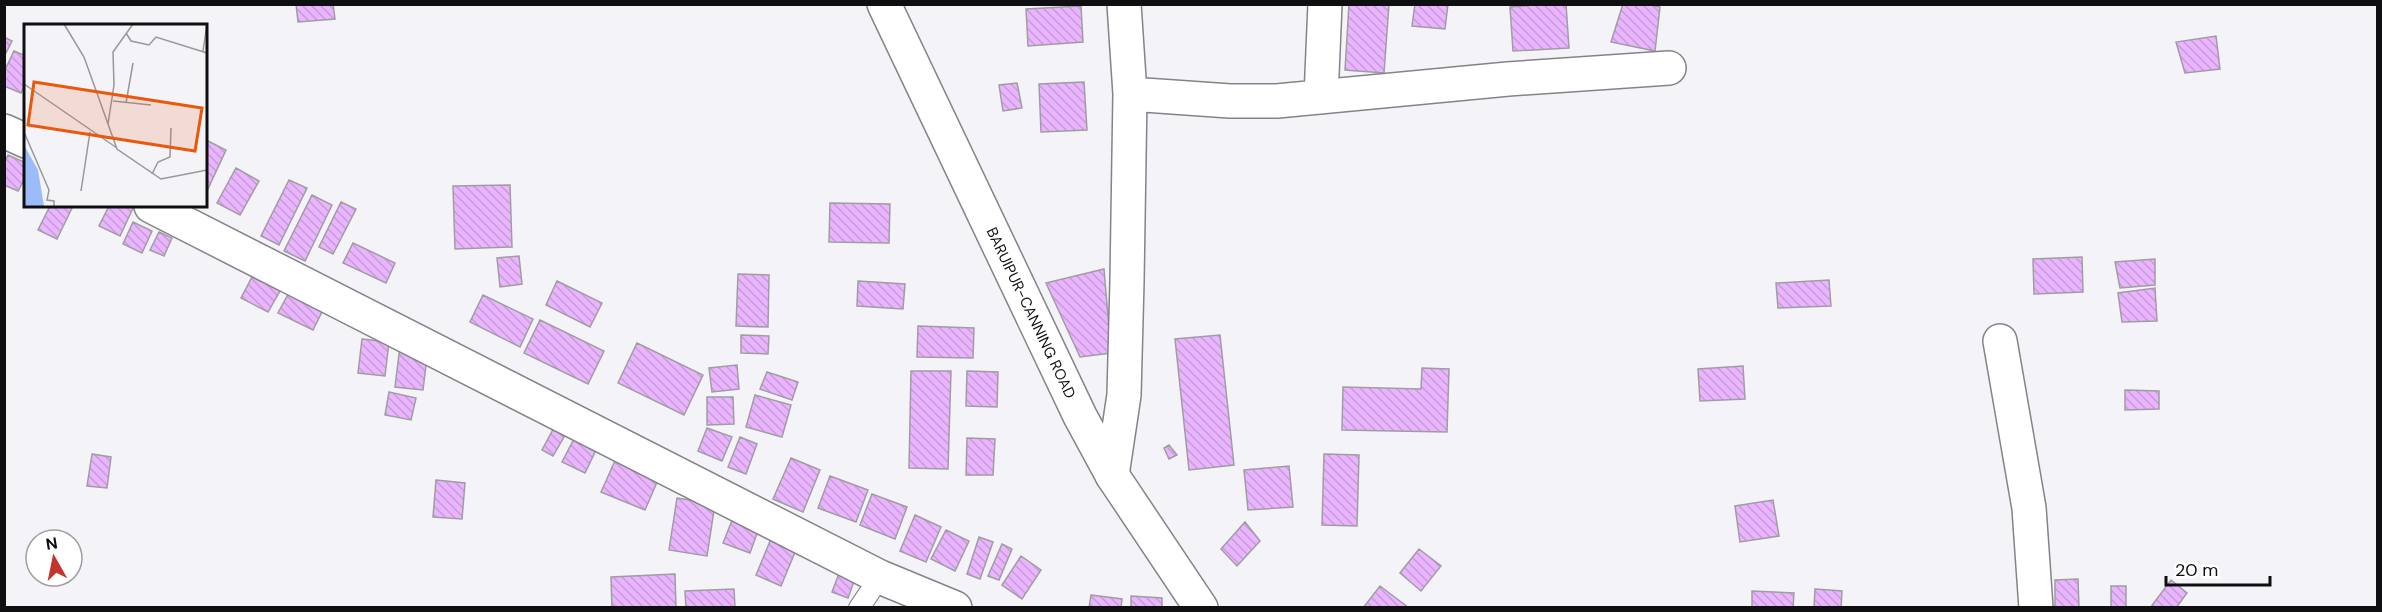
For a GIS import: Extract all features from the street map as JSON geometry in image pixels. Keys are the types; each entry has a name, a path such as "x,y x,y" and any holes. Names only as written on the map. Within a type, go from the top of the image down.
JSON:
{"street":[{"name":"BARUIPUR-CANNING ROAD","path":"884,4 1080,416 1112,475 1201,608"},
{"path":"1112,475 1124,395 1130,94 1124,4"},
{"path":"1321,97 1325,4"},
{"path":"1130,94 1230,101 1276,101 1508,79 1669,68"},
{"path":"4,131 24,140"},
{"path":"153,207 880,577 955,608"},
{"path":"2000,341 2029,508 2036,608"}],"lane":[{"path":"859,608 880,577"}],"building":[{"path":"296,4 333,4 335,19 298,22"},
{"path":"1349,4 1389,4 1384,73 1345,70"},
{"path":"1415,4 1448,4 1445,29 1412,26"},
{"path":"1566,4 1569,48 1513,51 1510,7"},
{"path":"1623,4 1646,4 1660,7 1655,51 1611,42"},
{"path":"1081,6 1083,42 1028,46 1026,9"},
{"path":"2216,36 2220,69 2185,73 2176,42"},
{"path":"4,37 12,41 4,57"},
{"path":"14,51 24,55 24,87 21,93 4,86 4,72"},
{"path":"1084,82 1087,130 1041,132 1039,84"},
{"path":"1017,83 1022,108 1003,111 999,85"},
{"path":"207,140 226,150 207,191"},
{"path":"8,155 24,162 24,180 18,191 4,185 4,164"},
{"path":"236,168 259,181 240,215 217,203"},
{"path":"289,180 307,188 279,245 261,236"},
{"path":"510,185 512,247 455,249 453,186"},
{"path":"312,195 332,205 305,261 284,251"},
{"path":"341,202 356,209 333,254 319,247"},
{"path":"830,203 890,204 889,243 829,242"},
{"path":"50,207 73,207 57,239 38,230"},
{"path":"108,207 134,207 120,236 99,226"},
{"path":"133,222 152,231 142,253 123,244"},
{"path":"159,232 172,238 164,256 150,250"},
{"path":"353,243 395,263 386,283 343,263"},
{"path":"519,256 522,284 500,287 497,258"},
{"path":"2082,257 2083,292 2034,294 2033,259"},
{"path":"2155,259 2155,285 2120,288 2115,262"},
{"path":"1104,269 1111,353 1080,357 1046,283"},
{"path":"738,274 769,275 768,327 736,326"},
{"path":"252,277 280,291 268,312 241,298"},
{"path":"1829,280 1831,306 1778,308 1776,283"},
{"path":"557,281 602,303 590,327 546,305"},
{"path":"858,281 905,284 903,309 857,306"},
{"path":"2155,288 2157,321 2122,322 2118,293"},
{"path":"291,289 325,306 313,330 278,313"},
{"path":"483,295 533,319 520,347 470,322"},
{"path":"540,320 604,351 588,384 524,353"},
{"path":"918,326 974,328 973,358 917,357"},
{"path":"741,335 769,336 768,354 741,353"},
{"path":"1220,335 1234,465 1189,470 1175,339"},
{"path":"362,339 389,342 385,376 358,373"},
{"path":"637,343 703,375 684,415 618,383"},
{"path":"400,346 428,349 423,390 395,387"},
{"path":"737,365 739,389 712,392 709,368"},
{"path":"1743,366 1745,399 1700,401 1698,369"},
{"path":"1422,368 1449,369 1447,432 1342,430 1343,387 1421,389"},
{"path":"911,371 951,371 948,469 909,468"},
{"path":"967,371 998,372 997,407 966,406"},
{"path":"767,372 798,382 792,400 760,389"},
{"path":"2125,390 2159,391 2159,409 2125,410"},
{"path":"389,392 416,398 411,420 385,415"},
{"path":"755,395 791,405 782,437 746,427"},
{"path":"707,397 733,397 734,424 707,425"},
{"path":"556,424 568,430 553,456 542,450"},
{"path":"707,428 732,437 722,461 698,451"},
{"path":"575,437 597,448 585,473 562,462"},
{"path":"740,437 757,444 746,474 728,467"},
{"path":"967,438 995,439 993,475 966,475"},
{"path":"1169,445 1177,455 1169,459 1164,448"},
{"path":"92,454 111,457 107,488 87,486"},
{"path":"618,454 661,473 645,510 601,492"},
{"path":"1324,454 1359,455 1357,526 1322,525"},
{"path":"791,458 820,470 803,512 773,499"},
{"path":"1289,466 1293,507 1248,510 1244,470"},
{"path":"830,476 868,490 856,522 818,508"},
{"path":"436,480 465,483 462,519 433,517"},
{"path":"872,494 907,507 895,539 860,525"},
{"path":"677,498 715,504 707,556 669,550"},
{"path":"1773,500 1779,536 1740,542 1735,506"},
{"path":"915,515 941,527 926,562 900,551"},
{"path":"733,518 759,528 750,553 723,543"},
{"path":"1245,522 1260,541 1237,566 1221,549"},
{"path":"946,530 969,541 955,571 931,559"},
{"path":"773,534 798,545 781,586 756,575"},
{"path":"979,537 993,542 980,579 967,574"},
{"path":"1002,544 1012,549 999,580 988,576"},
{"path":"1419,549 1441,566 1421,591 1400,573"},
{"path":"1021,556 1041,570 1022,599 1002,585"},
{"path":"841,568 857,573 848,598 832,592"},
{"path":"675,574 676,608 612,608 611,577"},
{"path":"2078,579 2079,608 2055,608 2055,580"},
{"path":"2171,580 2187,593 2176,608 2150,608"},
{"path":"1380,586 1409,608 1363,608"},
{"path":"2111,586 2126,586 2126,608 2111,608"},
{"path":"734,589 735,608 686,608 685,591"},
{"path":"1815,589 1842,591 1841,608 1814,608"},
{"path":"1752,591 1794,593 1793,608 1752,608"},
{"path":"1091,595 1122,599 1121,608 1089,608"},
{"path":"1131,596 1162,598 1162,608 1131,608"}]}
